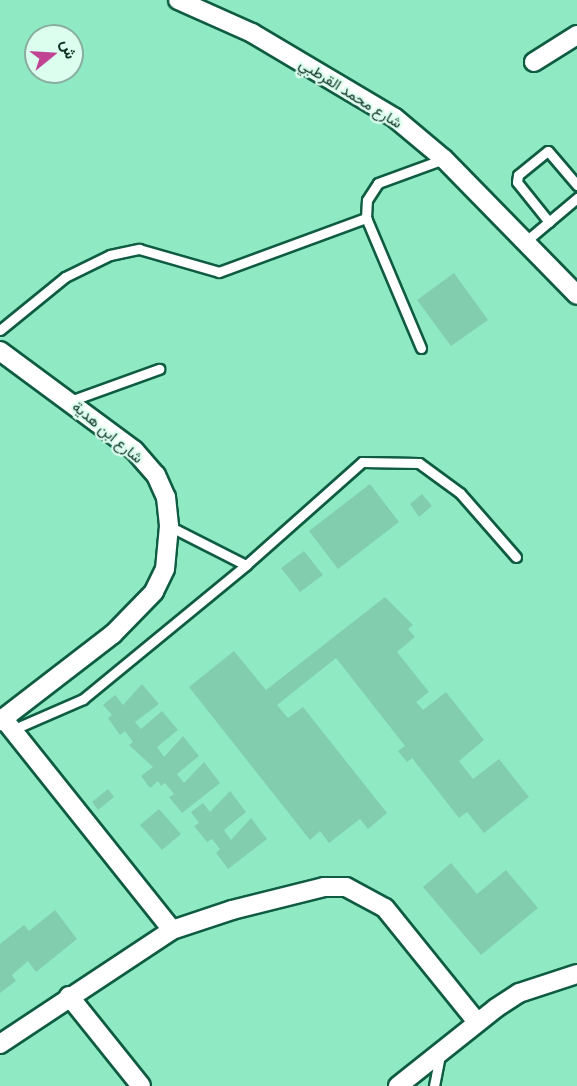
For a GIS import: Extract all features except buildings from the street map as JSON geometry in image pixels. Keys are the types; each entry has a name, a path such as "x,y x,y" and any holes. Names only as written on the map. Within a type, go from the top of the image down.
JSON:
{"street":[{"name":"شارع محمد القرطبي","path":"178,0 252,33 342,84 394,118 444,159 577,296"},
{"path":"534,62 577,35"},
{"name":"شارع ابن هدية","path":"0,351 134,450 156,475 166,497 169,526 165,570 154,592 113,634 6,723"},
{"path":"6,723 172,930"},
{"path":"0,1044 69,996 172,930 300,891 346,887 385,908 477,1022"},
{"path":"398,1086 477,1022 519,993 577,974"},
{"path":"69,996 141,1086"}],"lane":[{"path":"549,222 517,182 518,175 548,151 577,185"},
{"path":"421,348 366,218 367,200 378,183 444,159"},
{"path":"526,241 577,198"},
{"path":"0,330 65,277 110,255 139,249 219,272 366,218"},
{"path":"70,401 159,369"},
{"path":"6,723 83,699 246,565 362,462 419,464 460,493 516,558"},
{"path":"169,526 246,565"},
{"path":"434,1086 440,1053"}]}
